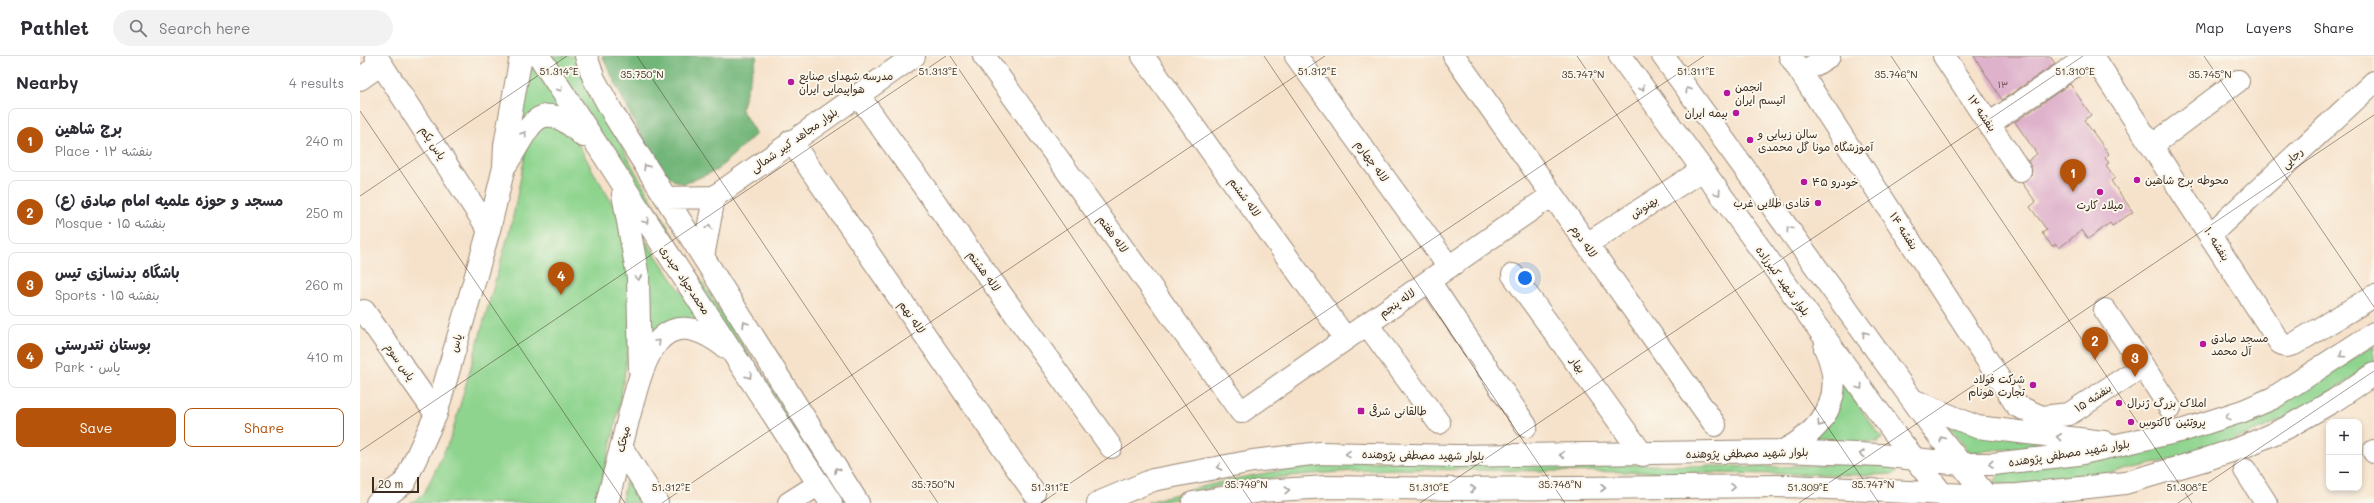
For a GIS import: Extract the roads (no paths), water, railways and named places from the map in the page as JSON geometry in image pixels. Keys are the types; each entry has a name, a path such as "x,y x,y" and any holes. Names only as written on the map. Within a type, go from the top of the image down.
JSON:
{"street":[{"path":"504,167 505,145 522,56"},
{"name":"محمدجواد حیدری","path":"539,56 831,503"},
{"path":"586,56 594,78 615,117 858,503"},
{"name":"بلوار مجاهد کبیر شمالی","path":"714,197 791,141 914,56"},
{"name":"لاله هفتم","path":"984,56 1241,412"},
{"name":"لاله ششم","path":"1143,56 1346,339"},
{"name":"لاله چهارم","path":"1296,56 1449,267"},
{"name":"لاله دوم","path":"1454,56 1715,425"},
{"name":"بلوار شهید کبیرزاده","path":"1620,56 1812,322 1914,458 1946,498"},
{"path":"1663,56 1960,464 1989,500"},
{"path":"1796,64 1829,56"},
{"name":"بنفشه ۱۲","path":"1944,56 2020,171"},
{"path":"1989,124 2090,56"},
{"name":"بنفشه ۱۰","path":"2093,56 2211,234 2280,343 2287,346 2374,296"},
{"path":"360,79 379,60"},
{"name":"یاس یکم","path":"379,60 489,230"},
{"name":"بنفشه ۱۴","path":"1796,64 2017,406"},
{"path":"2153,145 2238,81"},
{"name":"رجایی","path":"2211,234 2374,82"},
{"name":"لاله هشتم","path":"858,94 1110,447"},
{"path":"504,167 532,122 540,117 556,115 567,121 602,154"},
{"name":"لاله نهم","path":"791,141 1034,493"},
{"name":"یاس","path":"377,503 405,482 436,414 489,230 504,167"},
{"name":"بهنوش","path":"1587,244 1702,170"},
{"path":"622,185 638,277 640,376"},
{"name":"لاله پنجم","path":"1241,412 1552,195"},
{"path":"666,198 714,197 703,257"},
{"name":"بهار","path":"1513,275 1643,454"},
{"path":"1429,281 1526,426"},
{"path":"2106,310 2170,408"},
{"name":"یاس سوم","path":"364,311 436,414"},
{"path":"1783,451 1803,441 1821,424 1831,401 1834,377 1828,355 1812,322"},
{"path":"1368,324 1439,423"},
{"path":"640,376 648,353 660,339 679,329 698,330 734,354"},
{"name":"بلوار شهید مصطفی پژوهنده","path":"1098,503 1153,480 1253,461 1320,453 1457,456 1783,451 1914,458 1960,464 1993,464 2078,454 2125,445 2209,423 2273,398 2317,372 2374,333"},
{"name":"بنفشه ۱۵","path":"2017,406 2042,417 2069,414 2143,366"},
{"path":"1193,503 1261,491 1327,487 1482,489 1790,486 1989,500 2017,495 2125,483 2236,449 2286,428 2335,400 2374,374"},
{"name":"میخک","path":"607,503 640,376"},
{"path":"1914,401 1977,427 2125,445"},
{"path":"621,447 657,503"},
{"path":"2245,470 2266,503"},
{"path":"2090,503 2125,483"},
{"path":"789,503 819,484"}],"place":[{"name":"مدرسه شهدای صنایع هواپیمایی ایران","path":"791,82"},
{"name":"انجمن اتیسم ایران","path":"1727,93"},
{"name":"بیمه ایران","path":"1736,113"},
{"name":"سالن زیبایی و آموزشگاه مونا گل محمدی","path":"1750,140"},
{"name":"محوطه برج شاهین","path":"2137,180"},
{"name":"خودرو ۴۵","path":"1804,182"},
{"name":"برج شاهین","path":"2073,192"},
{"name":"میلاد کارت","path":"2100,192"},
{"name":"قنادی طلایی غرب","path":"1818,203"},
{"name":"بوستان نتدرستی","path":"561,295"},
{"name":"مسجد صادق آل محمد","path":"2203,344"},
{"name":"مسجد و حوزه علمیه امام صادق (ع)","path":"2095,360"},
{"name":"باشگاه بدنسازی تیس","path":"2135,377"},
{"name":"شرکت فولاد تجارت هونام","path":"2033,385"},
{"name":"املاک بزرگ ژنرال","path":"2119,403"},
{"name":"طالقانی شرقی","path":"1361,411"},
{"name":"پروتئین کاکتوس","path":"2131,422"}]}
